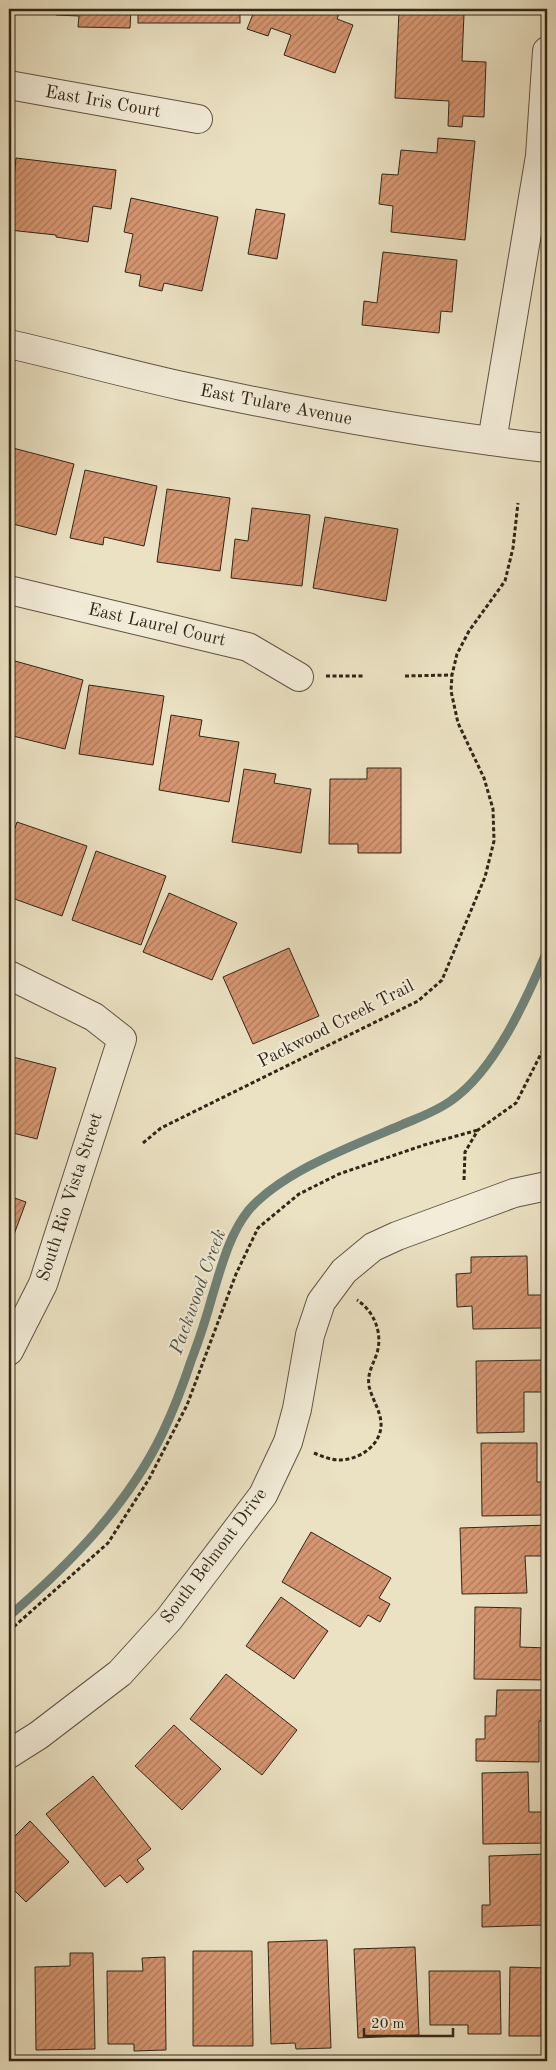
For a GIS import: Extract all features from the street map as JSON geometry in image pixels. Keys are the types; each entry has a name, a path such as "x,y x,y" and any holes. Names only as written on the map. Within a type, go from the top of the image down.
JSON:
{"street":[{"path":"492,441 540,156 547,51"},
{"name":"East Iris Court","path":"9,85 198,119"},
{"name":"East Tulare Avenue","path":"9,344 180,386 320,415 547,448"},
{"name":"East Laurel Court","path":"9,590 248,647 299,677"},
{"name":"South Rio Vista Street","path":"9,975 94,1017 122,1039 43,1284 9,1351"},
{"name":"South Belmont Drive","path":"9,1754 39,1735 120,1673 169,1619 263,1495 288,1442 298,1409 310,1336 321,1302 339,1278 373,1247 397,1236 514,1193 547,1186"}],"path":[{"name":"Packwood Creek Trail","path":"143,1143 161,1128 418,1001 442,980 485,876 494,841 493,809 484,778 458,723 451,691 452,675 457,654 469,631 506,581 514,548 518,503"},
{"path":"405,676 452,675"},
{"path":"299,677 365,676"},
{"path":"9,1631 108,1543 149,1479 187,1405 236,1274 258,1228 300,1194 338,1174 424,1145 478,1130 516,1102 547,1042"},
{"path":"471,1209 464,1183 465,1152 478,1130"},
{"path":"288,1442 324,1457 339,1460 358,1456 368,1450 376,1441 381,1427 378,1408 369,1386 370,1368 377,1354 380,1342 374,1317 339,1278"}],"building":[{"path":"56,9 131,9 130,28 78,27 79,16 56,15"},
{"path":"138,9 240,9 240,23 138,23"},
{"path":"255,9 341,9 337,19 353,25 335,73 284,55 291,35 271,28 268,36 247,29"},
{"path":"399,11 464,14 462,61 486,62 484,117 463,116 462,127 448,126 449,101 395,98"},
{"path":"438,138 475,141 465,240 391,232 393,206 379,204 382,174 398,175 401,150 437,153"},
{"path":"16,158 116,170 111,209 93,206 88,242 56,237 56,235 9,230"},
{"path":"131,198 218,217 202,291 164,283 162,291 139,286 141,275 125,272 133,234 124,232"},
{"path":"256,209 285,214 277,259 248,254"},
{"path":"383,252 457,260 452,312 441,311 439,333 362,325 364,301 377,303"},
{"path":"13,448 74,464 56,535 9,523 9,466"},
{"path":"85,470 157,486 144,546 104,537 103,545 70,538"},
{"path":"167,489 230,498 220,571 157,562"},
{"path":"252,508 310,515 302,586 231,578 235,539 248,541"},
{"path":"325,517 398,529 386,601 313,588"},
{"path":"15,661 83,680 65,749 9,735 9,720 13,707 9,706 9,684"},
{"path":"89,685 164,696 153,765 79,754"},
{"path":"171,715 202,720 199,736 239,742 229,802 159,790"},
{"path":"367,768 401,768 401,853 358,853 358,844 329,844 330,779 367,779"},
{"path":"244,769 276,774 274,783 311,789 301,853 232,842"},
{"path":"17,822 87,846 62,916 9,897 9,846"},
{"path":"96,851 166,876 141,945 72,920"},
{"path":"169,893 237,923 212,980 143,952"},
{"path":"289,948 319,1016 253,1044 223,977"},
{"path":"9,1056 56,1068 37,1139 9,1132"},
{"path":"9,1196 26,1202 9,1248"},
{"path":"527,1256 528,1295 543,1295 544,1328 473,1329 472,1306 457,1307 456,1274 471,1273 471,1257"},
{"path":"545,1360 545,1392 524,1392 524,1432 477,1433 476,1361"},
{"path":"481,1443 537,1443 537,1482 546,1482 546,1515 482,1516"},
{"path":"547,1525 547,1556 525,1556 527,1593 462,1594 460,1528"},
{"path":"311,1532 391,1578 379,1598 390,1604 380,1622 368,1615 360,1627 282,1582"},
{"path":"281,1597 328,1631 294,1679 246,1646"},
{"path":"475,1607 521,1608 520,1647 547,1648 547,1680 474,1679"},
{"path":"226,1674 297,1730 262,1775 190,1719"},
{"path":"497,1690 547,1690 547,1721 539,1721 539,1762 476,1761 476,1739 485,1739 485,1716 496,1716"},
{"path":"174,1725 221,1769 182,1810 135,1766"},
{"path":"528,1772 529,1812 547,1812 547,1843 483,1844 482,1773"},
{"path":"93,1776 151,1849 137,1860 144,1869 127,1883 120,1875 105,1887 46,1814"},
{"path":"30,1821 69,1862 26,1902 9,1885 9,1842"},
{"path":"547,1854 547,1885 543,1885 544,1925 482,1927 482,1905 490,1905 489,1856"},
{"path":"327,1940 331,2048 296,2049 295,2043 271,2044 268,1942"},
{"path":"415,1947 419,2035 358,2038 354,1949"},
{"path":"193,1951 252,1951 253,2046 193,2046"},
{"path":"70,1953 93,1953 95,2049 36,2050 35,1967 70,1966"},
{"path":"165,1957 166,2050 134,2051 134,2044 108,2044 107,1971 143,1971 142,1958"},
{"path":"510,1967 547,1968 547,2013 542,2013 541,2036 509,2036"},
{"path":"429,1971 500,1971 501,2034 468,2034 468,2025 430,2025"}],"waterway":[{"name":"Packwood Creek","path":"9,1616 54,1576 96,1532 133,1484 149,1458 182,1388 222,1263 236,1230 248,1211 262,1197 298,1172 339,1151 433,1111 452,1100 468,1087 496,1052 508,1032 530,990 547,951"}]}
